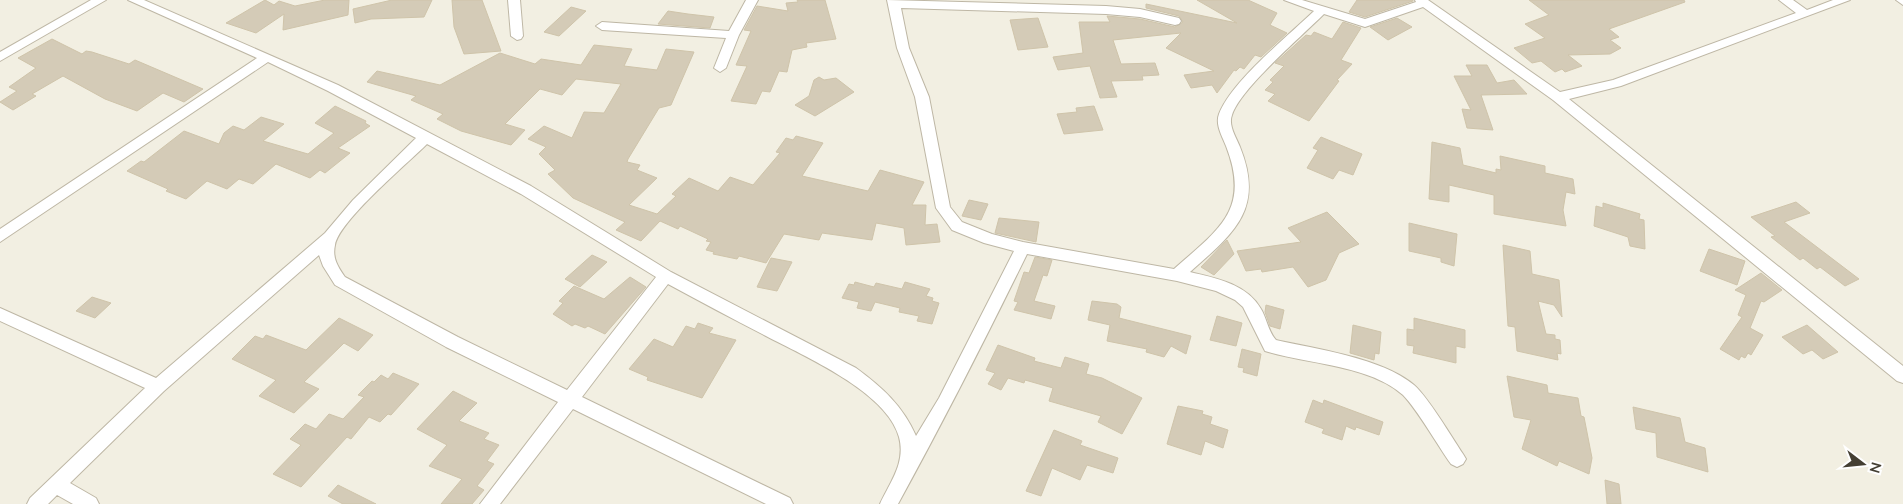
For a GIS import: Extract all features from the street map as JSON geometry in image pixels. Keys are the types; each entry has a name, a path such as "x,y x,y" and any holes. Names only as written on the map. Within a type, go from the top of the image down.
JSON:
{"street":[{"path":"0,57 100,0"},
{"path":"134,0 267,57 333,88 526,190 666,276 841,368 878,392 903,425 910,444 908,466"},
{"path":"514,0 517,36"},
{"path":"720,68 733,35 752,0"},
{"path":"1290,0 1365,23 1423,2 1558,97 1903,376"},
{"path":"1785,0 1805,14"},
{"path":"1558,97 1616,83 1844,0"},
{"path":"1175,20 1140,13 1106,10 894,2 903,48 922,97 943,208 952,220 965,230 1023,248 1177,275 1224,287 1241,295 1250,303 1266,341 1271,346 1354,364 1398,382 1414,397 1457,459"},
{"path":"1177,275 1223,230 1240,208 1243,181 1224,123 1228,107 1236,94 1322,10"},
{"path":"602,26 733,35"},
{"path":"0,236 267,57"},
{"path":"36,504 158,386 330,237 347,216 425,138"},
{"path":"330,237 326,254 328,266 340,281 452,342 784,504"},
{"path":"889,504 908,466 945,402 1023,248"},
{"path":"489,504 666,276"},
{"path":"0,314 158,386"},
{"path":"56,484 90,504"}],"building":[{"path":"265,0 274,5 279,1 295,6 325,0 349,0 348,15 283,30 284,14 256,33 226,23"},
{"path":"392,0 432,0 424,17 371,19 355,23 353,9"},
{"path":"452,0 482,0 501,51 464,54 454,27"},
{"path":"797,0 825,0 836,39 806,43 807,47 792,50 787,72 779,71 770,92 762,91 756,104 731,101 747,66 736,65 751,31 744,30 757,6 788,11 786,3 798,2"},
{"path":"1197,0 1248,0 1277,13 1270,25 1287,33 1261,57 1255,55 1244,69 1240,67 1236,71 1234,70 1217,93 1212,85 1191,88 1184,75 1214,71 1166,48 1181,33 1113,40 1121,64 1155,63 1159,75 1142,76 1143,80 1111,81 1117,97 1100,98 1090,66 1058,70 1053,57 1083,53 1079,22 1110,22 1107,16 1140,19 1175,27 1183,22 1179,16 1146,8 1146,4 1237,23"},
{"path":"1357,0 1413,1 1365,17 1349,12"},
{"path":"1529,0 1684,0 1685,2 1609,29 1619,37 1610,40 1621,48 1610,54 1568,55 1582,66 1565,72 1562,69 1555,72 1541,61 1532,63 1514,48 1545,38 1525,24 1549,15"},
{"path":"571,7 586,11 559,36 544,32"},
{"path":"668,11 714,17 710,28 658,24"},
{"path":"1038,18 1048,47 1018,50 1010,20"},
{"path":"1397,18 1412,27 1388,40 1370,27"},
{"path":"1343,22 1361,28 1341,60 1352,64 1337,80 1339,81 1309,121 1268,101 1275,94 1265,90 1273,82 1270,80 1284,66 1275,63 1306,35 1311,36 1314,32 1332,39"},
{"path":"52,39 82,54 86,51 92,52 129,64 135,60 203,89 184,102 163,93 137,111 105,99 63,76 32,94 36,96 13,110 0,102 17,91 9,87 36,68 18,58"},
{"path":"594,45 632,49 624,66 657,70 666,49 694,52 671,105 659,108 628,159 627,162 640,165 637,170 657,178 629,205 657,214 676,196 672,194 689,178 718,191 730,177 753,185 780,153 776,152 786,138 793,140 796,136 823,143 802,176 868,191 880,170 924,182 912,205 926,205 925,225 937,224 940,242 906,245 904,228 876,223 872,240 822,233 819,240 784,234 766,263 739,256 737,259 713,254 714,252 706,250 711,242 706,241 708,239 680,226 678,229 660,221 641,241 616,230 625,222 573,198 548,174 555,170 539,154 546,147 528,139 544,126 572,138 584,112 604,113 621,84 576,79 562,95 540,89 505,124 525,130 511,145 461,131 437,119 443,114 411,100 416,96 367,82 377,71 440,85 500,53 535,64 541,59 581,65"},
{"path":"1466,65 1487,65 1497,83 1514,80 1527,94 1481,95 1493,130 1467,128 1462,109 1471,110 1454,76 1472,76"},
{"path":"819,77 824,80 836,78 854,92 815,116 795,105 809,96 814,80"},
{"path":"335,106 366,121 365,123 370,126 338,148 350,153 325,173 320,170 310,178 276,164 253,184 239,179 227,189 207,181 186,199 127,171 141,161 144,162 184,131 219,144 224,133 233,126 244,130 261,117 284,124 263,141 308,154 334,133 315,123"},
{"path":"1094,106 1103,130 1064,134 1057,114 1077,112 1076,108"},
{"path":"1321,137 1362,154 1353,175 1339,170 1333,179 1307,168 1318,150 1313,148"},
{"path":"1432,142 1460,148 1463,165 1496,173 1496,169 1501,170 1500,156 1545,166 1545,173 1573,179 1575,194 1566,192 1563,210 1566,226 1494,214 1494,195 1449,185 1449,202 1429,199"},
{"path":"969,200 988,204 981,220 962,216"},
{"path":"1796,202 1810,213 1784,222 1859,279 1845,286 1820,267 1817,269 1803,258 1800,260 1771,237 1775,236 1751,217"},
{"path":"1603,203 1640,214 1639,219 1644,220 1645,249 1630,246 1628,237 1594,226 1596,206 1603,208"},
{"path":"1327,212 1359,244 1339,253 1326,280 1308,287 1293,267 1262,272 1261,269 1246,271 1237,251 1301,242 1288,228"},
{"path":"999,218 1039,222 1036,242 995,233"},
{"path":"1409,223 1457,234 1454,266 1441,262 1441,258 1409,251"},
{"path":"1227,240 1234,254 1214,275 1201,267"},
{"path":"1503,245 1530,251 1532,274 1559,280 1562,317 1554,305 1538,301 1546,334 1555,335 1555,339 1560,340 1561,354 1557,353 1558,360 1517,351 1515,327 1508,326"},
{"path":"1709,249 1745,261 1737,285 1700,271"},
{"path":"592,255 607,262 580,287 565,279"},
{"path":"1035,257 1052,260 1047,276 1043,275 1034,301 1055,306 1051,319 1014,310 1018,302 1014,301 1024,272 1029,273"},
{"path":"771,258 792,262 777,291 757,287"},
{"path":"1761,273 1782,290 1764,302 1761,301 1750,328 1763,335 1751,355 1748,353 1745,358 1741,356 1739,360 1720,349 1742,317 1738,315 1746,295 1735,290"},
{"path":"630,277 646,287 605,334 588,326 585,328 575,324 572,326 553,314 563,303 559,301 574,286 604,299"},
{"path":"855,282 874,287 876,283 902,289 905,282 930,289 926,296 933,298 932,301 939,303 932,324 917,321 919,316 899,312 900,308 875,302 871,311 857,308 859,302 842,298 849,284 854,285"},
{"path":"92,297 111,303 95,318 76,311"},
{"path":"1092,301 1117,304 1121,307 1119,318 1191,336 1186,354 1171,346 1164,357 1146,352 1147,349 1107,341 1110,325 1088,320"},
{"path":"1266,305 1284,310 1280,329 1270,326 1265,312"},
{"path":"1217,316 1242,323 1236,346 1210,340"},
{"path":"339,318 373,335 358,351 344,343 304,382 319,389 294,413 259,396 276,380 232,359 255,336 263,339 266,335 306,350"},
{"path":"1414,318 1465,330 1465,348 1456,346 1456,363 1413,353 1414,346 1407,345 1407,329 1414,330"},
{"path":"698,323 713,328 709,333 736,340 702,398 647,380 648,377 629,369 654,339 673,347 686,326 695,329"},
{"path":"1353,325 1381,332 1379,354 1375,353 1374,360 1350,353"},
{"path":"1807,325 1838,352 1823,359 1812,350 1803,354 1782,337"},
{"path":"998,345 1035,358 1034,361 1061,368 1065,357 1089,364 1086,374 1102,378 1142,398 1122,434 1098,422 1101,416 1049,401 1053,388 1025,380 1024,383 1008,378 1001,390 988,384 995,373 986,370"},
{"path":"1242,349 1261,354 1257,376 1243,372 1244,368 1238,367"},
{"path":"393,373 419,384 391,415 388,414 380,422 369,417 351,439 347,437 301,487 273,474 301,445 290,439 305,424 316,429 329,414 343,419 364,397 358,395 372,381 374,382 381,375 388,379"},
{"path":"1507,376 1547,385 1548,393 1578,398 1581,416 1584,417 1592,458 1589,474 1559,461 1557,466 1522,449 1531,420 1514,417"},
{"path":"453,391 477,403 459,421 489,433 484,439 499,445 487,461 494,464 477,486 484,490 472,504 441,504 462,479 429,466 447,445 417,429"},
{"path":"1313,400 1323,404 1324,400 1383,422 1379,435 1356,427 1355,430 1346,426 1342,440 1322,433 1324,429 1305,422"},
{"path":"1178,406 1203,411 1202,414 1212,417 1210,424 1228,430 1223,448 1205,441 1201,455 1167,444"},
{"path":"1633,407 1680,418 1685,442 1705,448 1708,472 1657,457 1656,433 1636,429"},
{"path":"1054,430 1082,441 1080,445 1118,458 1113,473 1087,465 1080,480 1052,468 1041,496 1026,491"},
{"path":"1605,480 1619,484 1621,504 1607,504"},
{"path":"338,485 376,504 343,504 328,496"}]}
